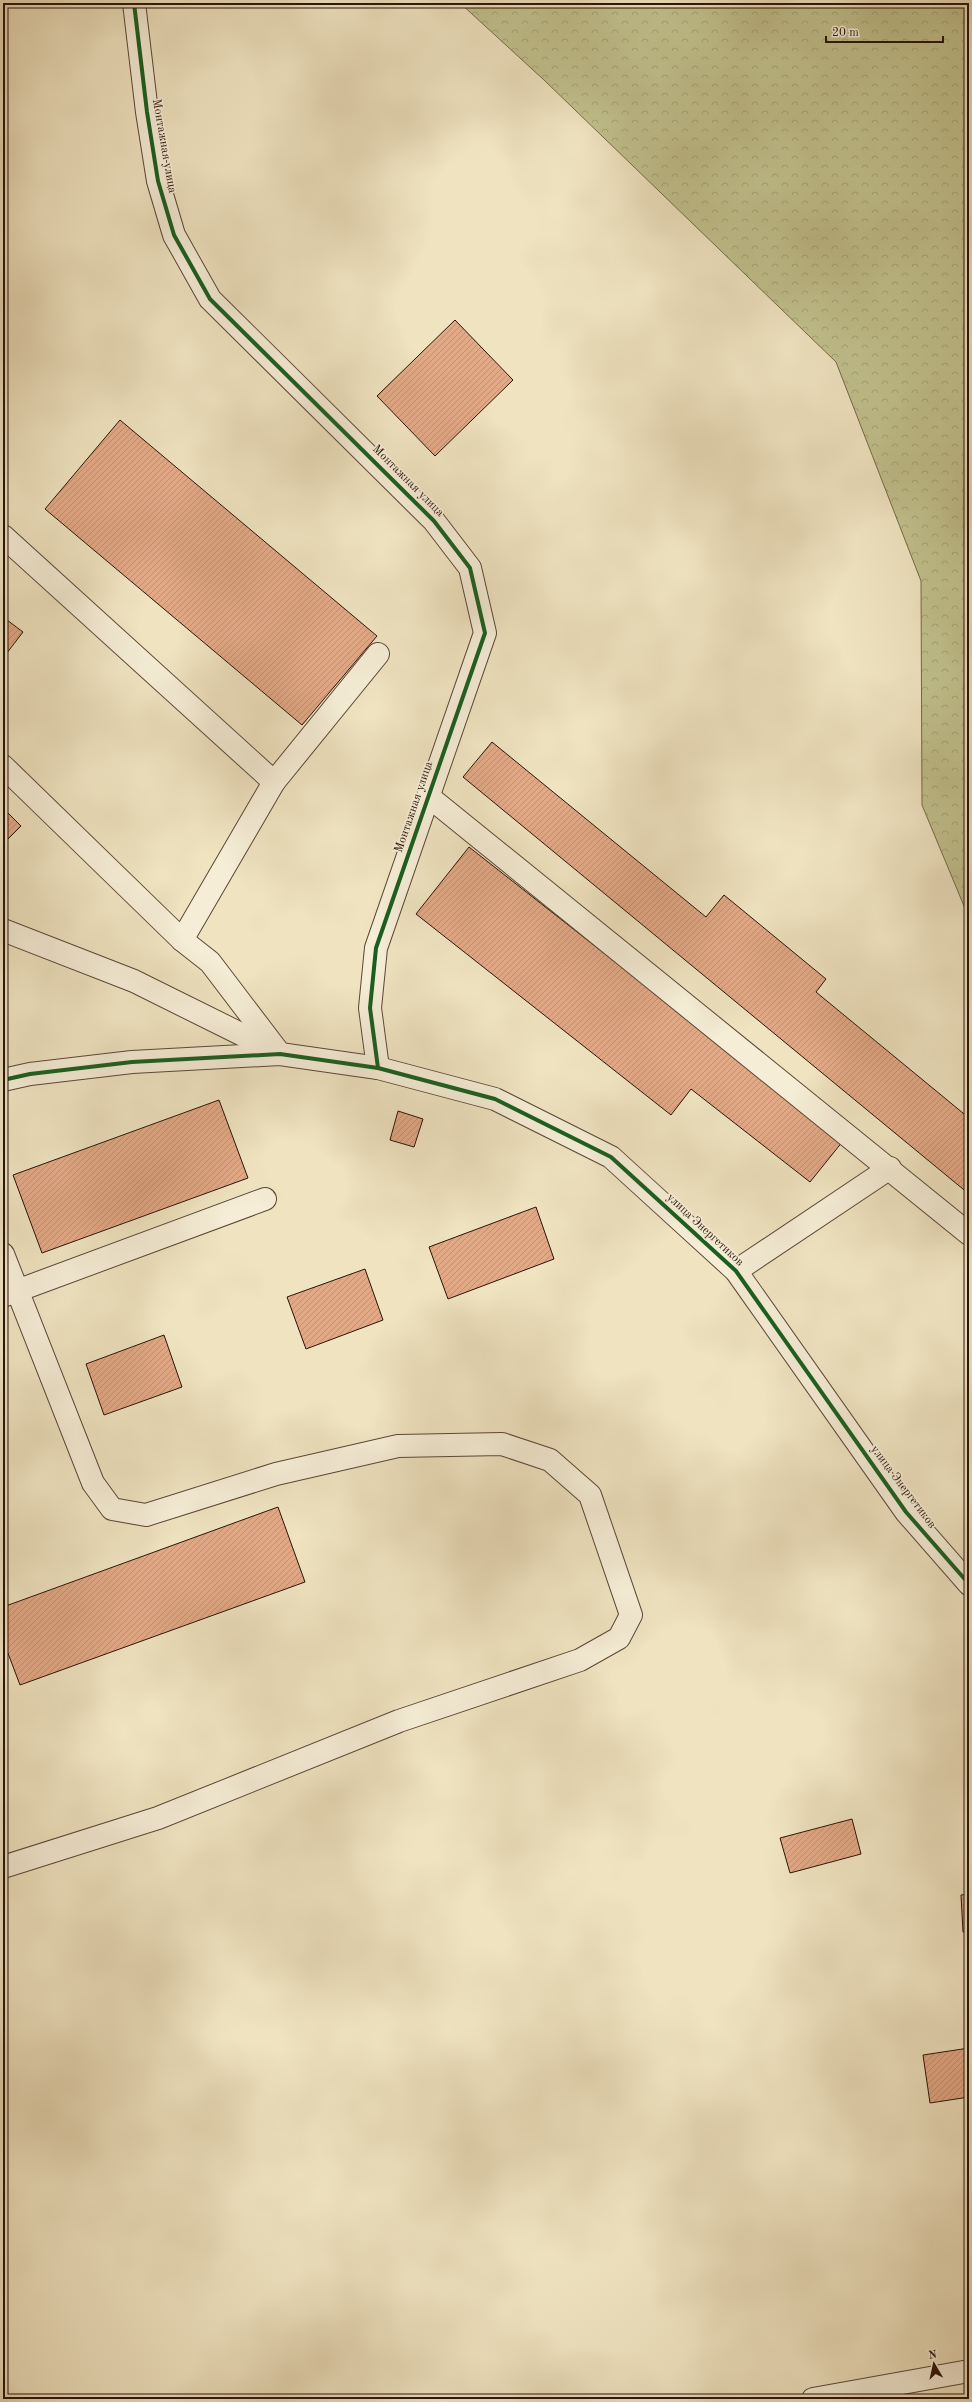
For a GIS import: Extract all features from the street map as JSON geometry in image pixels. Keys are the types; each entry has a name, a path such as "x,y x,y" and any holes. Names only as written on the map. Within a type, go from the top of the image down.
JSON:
{"street":[{"name":"Монтажная улица","path":"134,3 147,112 158,181 174,235 210,299 434,521 470,568 485,633 376,948 370,1008 378,1068"},
{"path":"3,536 274,782"},
{"path":"182,940 274,782 378,654"},
{"path":"3,766 182,940 210,962 280,1054"},
{"path":"428,796 890,1168 969,1234"},
{"path":"3,930 134,981 280,1054"},
{"path":"3,1080 30,1074 132,1062 280,1054"},
{"name":"улица Энергетиков","path":"280,1054 378,1068 495,1099 611,1157 736,1271 906,1512 969,1584"},
{"path":"736,1271 890,1168"},
{"path":"10,1293 264,1199"},
{"path":"3,1254 10,1293 93,1483 112,1509 146,1515 276,1474 398,1446 502,1444 550,1460 590,1495 631,1616 619,1638 580,1660 399,1720 158,1818 3,1867"},
{"path":"813,2399 969,2371"}],"green space":[{"path":"460,3 969,3 969,918 922,805 921,581 836,362 544,80"}],"building":[{"path":"455,320 513,380 435,456 377,396"},
{"path":"120,420 377,636 302,725 45,509"},
{"path":"3,617 23,632 3,658"},
{"path":"492,742 706,917 724,895 826,979 816,992 969,1118 969,1194 463,777"},
{"path":"3,808 21,826 3,844"},
{"path":"469,847 843,1141 810,1182 691,1089 671,1115 416,914"},
{"path":"219,1100 248,1178 42,1253 13,1175"},
{"path":"398,1111 423,1119 414,1147 390,1140"},
{"path":"536,1207 554,1259 448,1299 429,1247"},
{"path":"365,1269 383,1320 306,1349 287,1297"},
{"path":"164,1335 182,1387 104,1415 86,1364"},
{"path":"278,1507 305,1582 20,1685 3,1640 3,1607"},
{"path":"852,1819 861,1854 790,1873 780,1838"},
{"path":"969,1894 969,1932 963,1932 961,1895"},
{"path":"969,2048 969,2097 930,2103 923,2055"}],"cycle path":[{"path":"134,3 147,112 158,181 174,235 210,299 434,521 470,568 485,633 376,948 370,1008 378,1068"},
{"path":"3,1080 30,1074 132,1062 280,1054 378,1068 495,1099 611,1157 736,1271 906,1512 969,1584"}]}
